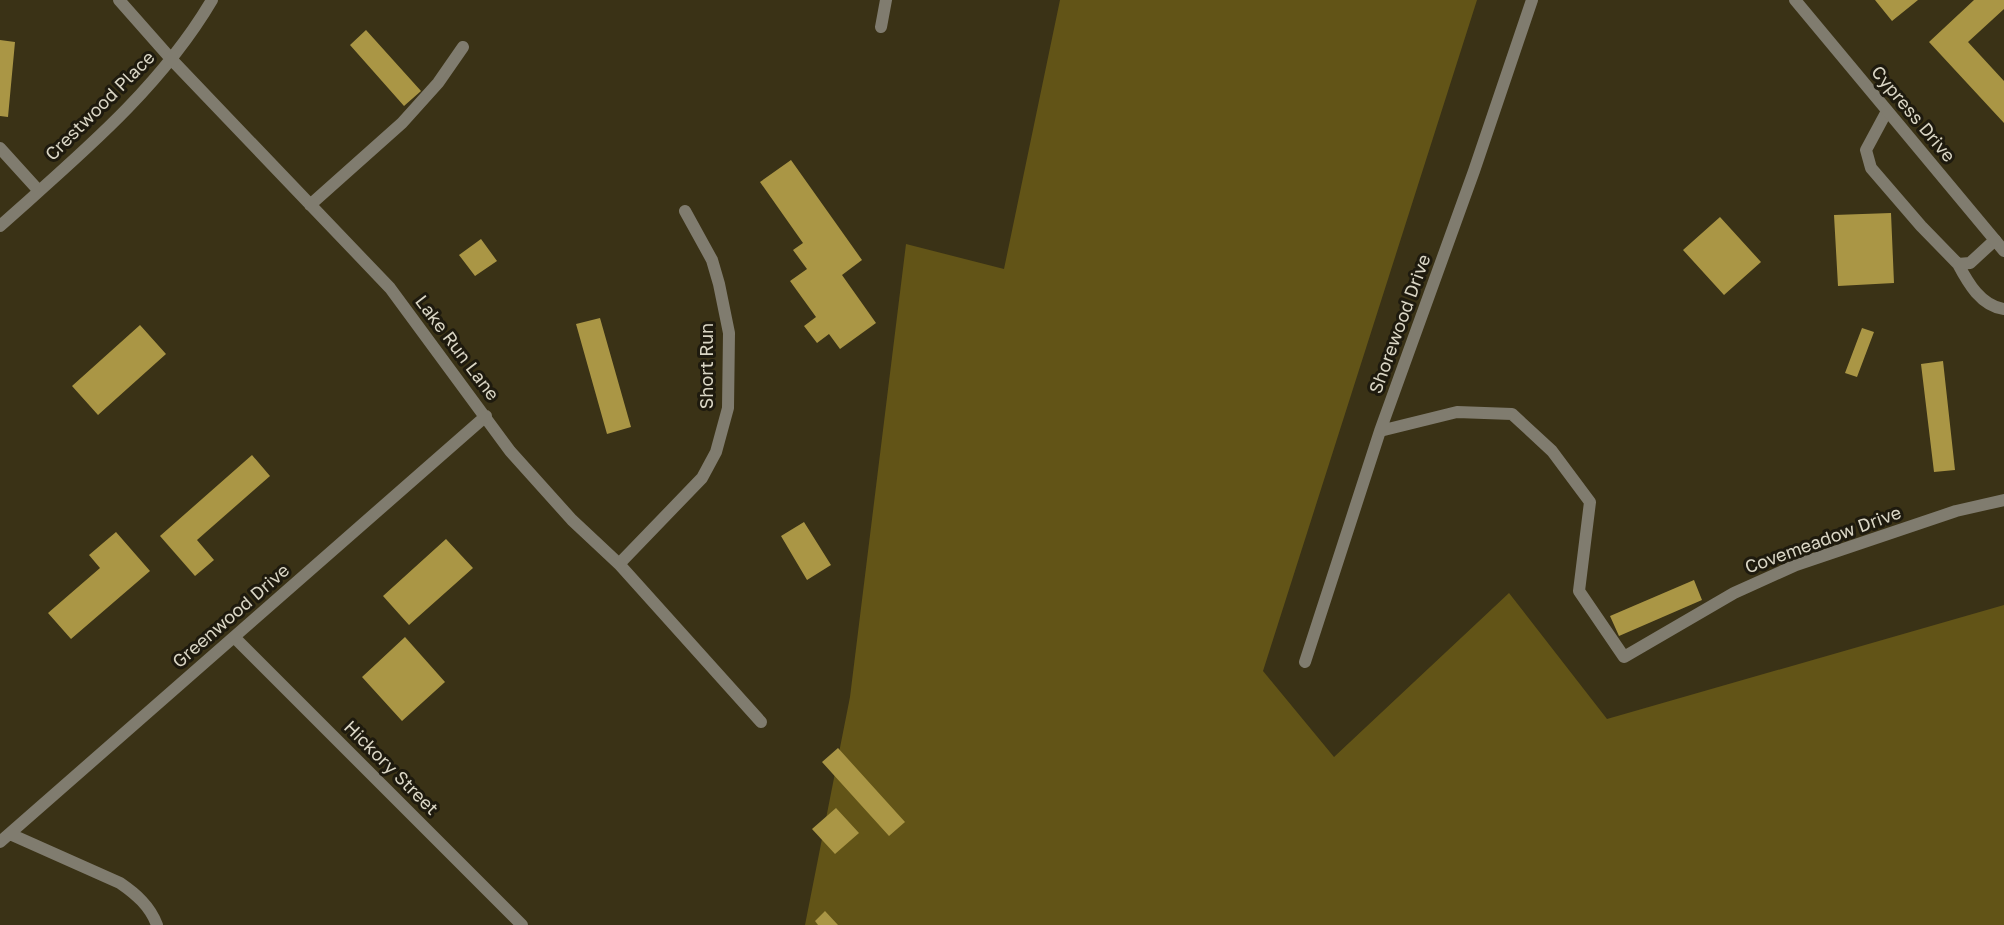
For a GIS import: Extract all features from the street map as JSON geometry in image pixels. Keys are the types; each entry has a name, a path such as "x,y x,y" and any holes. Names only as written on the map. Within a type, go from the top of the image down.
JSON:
{"street":[{"name":"Lake Run Lane","path":"119,0 172,60 390,288 510,451 572,520 619,564 761,722"},
{"name":"Crestwood Place","path":"0,226 103,133 172,60 212,0"},
{"path":"881,27 886,0"},
{"name":"Shorewood Drive","path":"1305,662 1380,431 1474,171 1532,0"},
{"name":"Cypress Drive","path":"1795,0 2004,251"},
{"path":"310,205 402,123 438,83 463,47"},
{"path":"1887,111 1866,150 1871,168 1921,226 1958,264 1969,285 1994,308 2004,309"},
{"path":"0,148 39,191"},
{"name":"Short Run","path":"619,564 702,477 716,452 728,408 729,333 719,284 712,260 685,211"},
{"path":"1958,264 1970,262 1995,240"},
{"name":"Covemeadow Drive","path":"1380,431 1457,412 1512,414 1552,451 1590,502 1579,591 1624,657 1734,593 1796,565 1956,511 2004,500"},
{"name":"Greenwood Drive","path":"0,842 486,416"},
{"name":"Hickory Street","path":"234,637 522,925"},
{"path":"10,834 120,883 134,892 153,913 157,925"}],"shaded area":[{"path":"1060,0 1477,0 1263,671 1334,757 1509,593 1607,719 2004,605 2004,925 805,925 850,697 906,244 1004,269"}],"building":[{"path":"1875,0 1918,0 1892,21"},
{"path":"1974,0 2004,0 2004,9 1968,42 2004,81 2004,123 1929,42"},
{"path":"366,30 421,91 404,106 350,45"},
{"path":"0,40 15,42 8,117 0,116"},
{"path":"791,160 862,260 842,275 876,323 840,349 829,334 817,343 804,326 816,317 790,281 807,269 793,250 803,243 760,182"},
{"path":"1891,213 1894,283 1838,286 1834,215"},
{"path":"1720,217 1761,262 1724,295 1683,250"},
{"path":"481,239 497,261 475,276 459,255"},
{"path":"600,318 631,427 607,434 576,324"},
{"path":"140,325 166,354 98,415 72,386"},
{"path":"1862,328 1874,332 1857,377 1845,373"},
{"path":"1943,361 1955,470 1934,472 1921,364"},
{"path":"252,455 270,476 197,540 214,560 195,576 160,536"},
{"path":"804,522 831,565 807,580 781,536"},
{"path":"116,532 150,571 71,639 48,613 100,568 89,555"},
{"path":"446,539 473,568 409,625 383,596"},
{"path":"1694,580 1702,600 1619,636 1610,616"},
{"path":"405,637 445,682 402,721 362,677"},
{"path":"838,748 905,822 889,836 822,762"},
{"path":"836,808 859,833 835,854 812,829"},
{"path":"825,911 838,925 818,925 815,921"}]}
